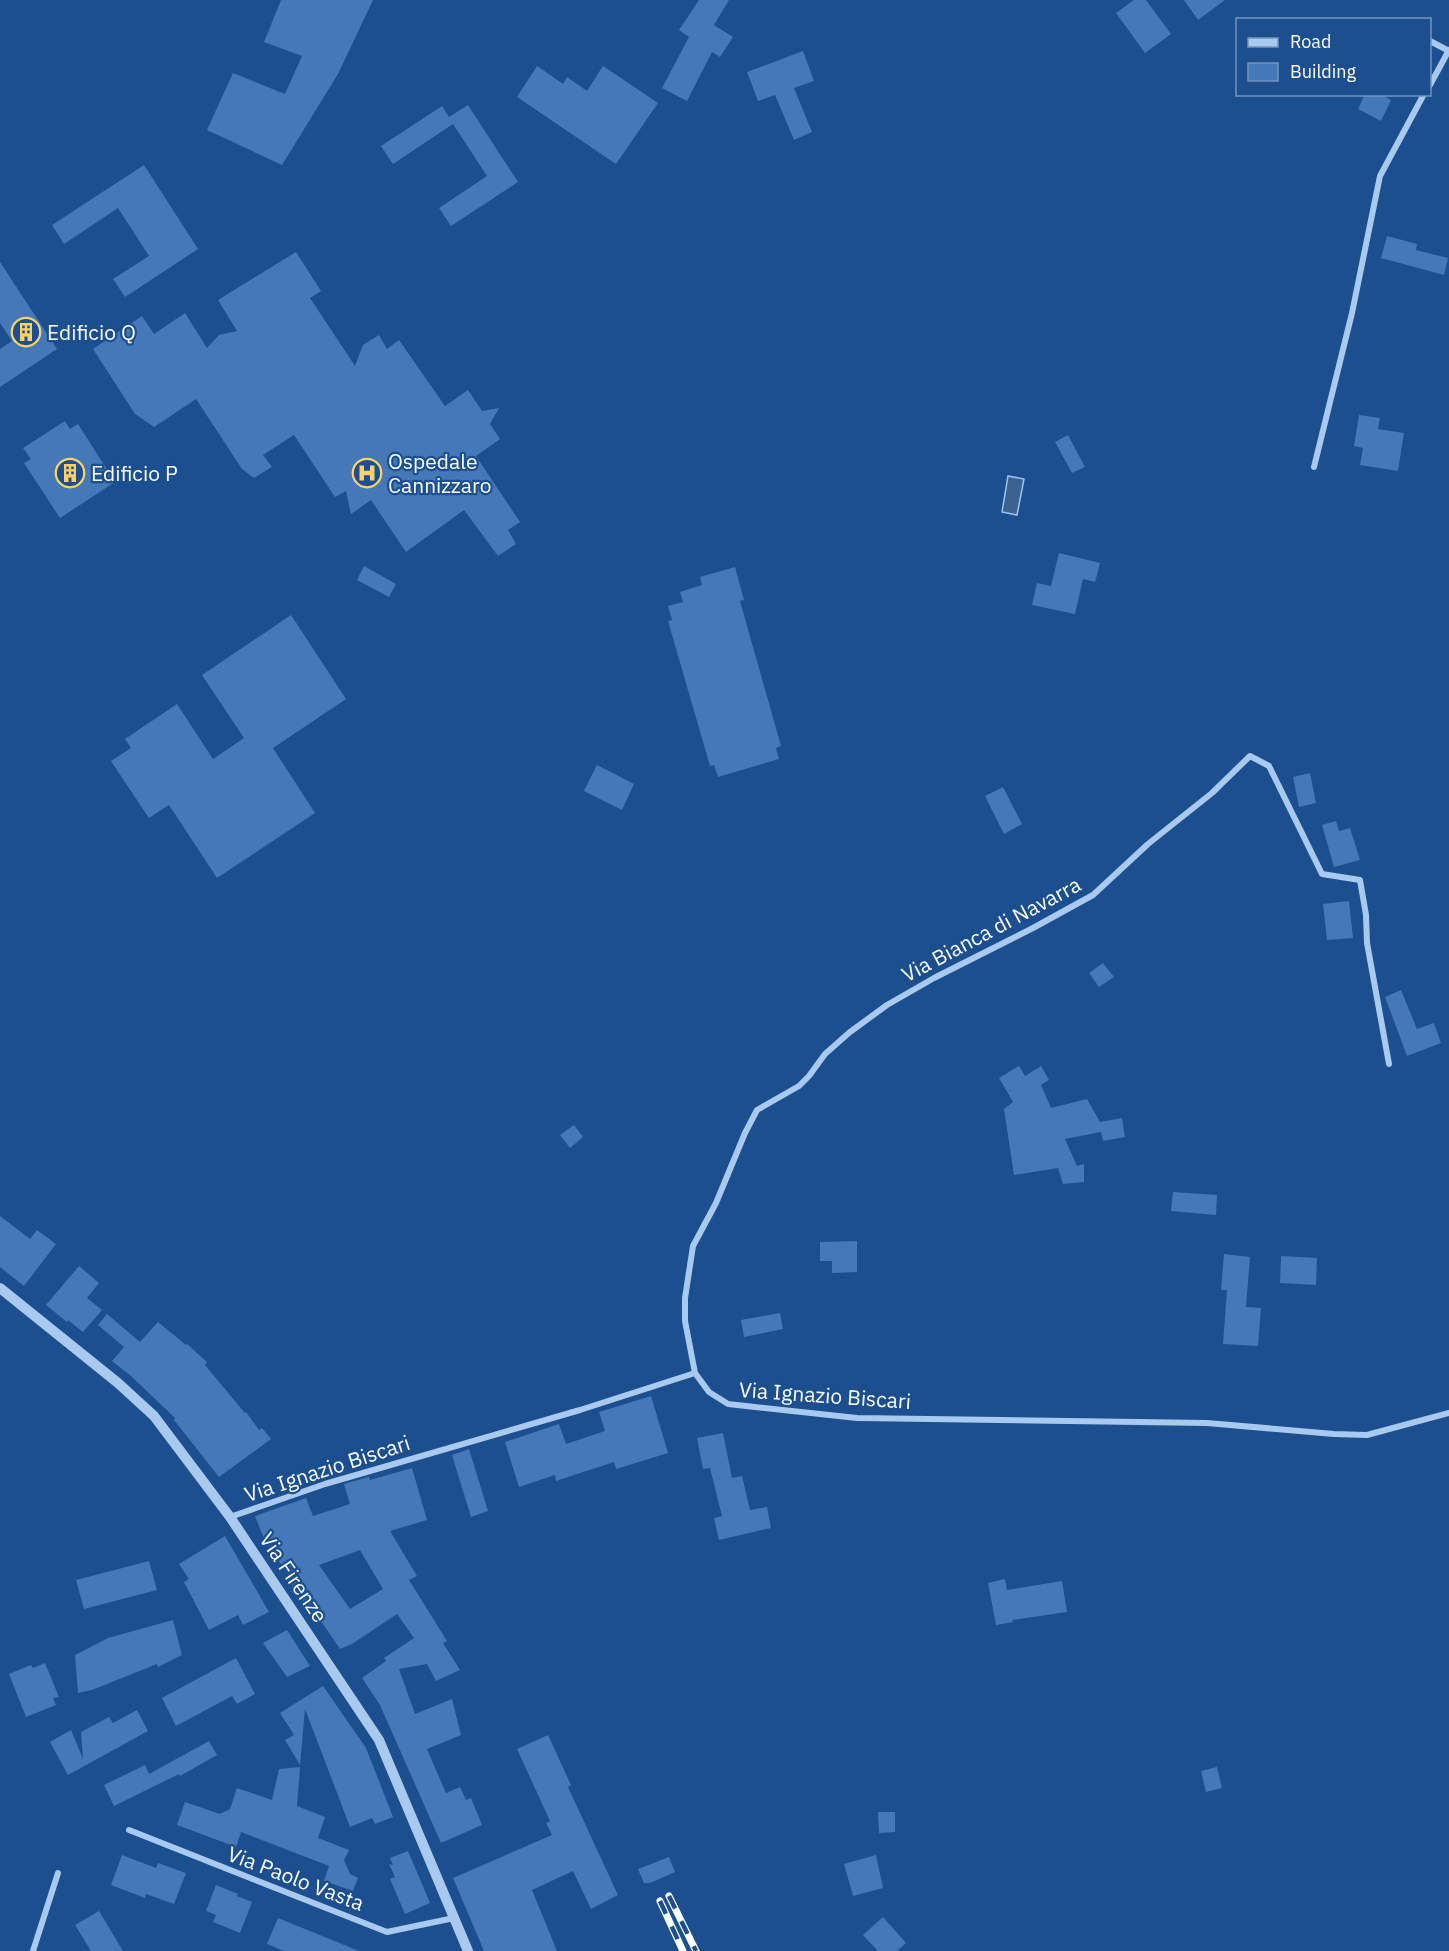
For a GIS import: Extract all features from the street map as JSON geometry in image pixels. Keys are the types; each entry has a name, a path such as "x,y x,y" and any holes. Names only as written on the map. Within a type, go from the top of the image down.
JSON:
{"street":[{"path":"1431,42 1449,51 1431,83"},
{"path":"1314,466 1352,313 1380,176 1423,96"},
{"name":"Via Bianca di Navarra","path":"695,1372 685,1321 685,1298 693,1246 716,1203 757,1110 799,1086 825,1054 887,1005 1093,895 1148,844 1212,793 1250,756 1269,766 1322,874 1342,879 1360,880 1366,915 1367,943 1389,1064"},
{"name":"Via Firenze","path":"0,1288 118,1383 153,1416 230,1517 379,1740 468,1951"},
{"name":"Via Ignazio Biscari","path":"230,1517 325,1484 580,1410 695,1372 709,1392 728,1404 857,1418 1207,1423 1367,1435 1449,1413"},
{"name":"Via Paolo Vasta","path":"129,1830 387,1932 454,1918"},
{"path":"33,1951 58,1873"}],"water":[{"path":"1008,476 1024,479 1017,515 1002,512"}],"building":[{"path":"281,0 373,0 338,74 282,165 207,130 233,73 285,94 302,56 264,42"},
{"path":"699,0 729,0 714,25 733,37 720,57 712,52 687,101 662,88 689,37 679,30"},
{"path":"1134,0 1146,0 1171,34 1145,53 1116,13"},
{"path":"1184,0 1225,0 1198,20"},
{"path":"803,51 814,81 794,88 812,132 794,140 775,95 758,101 747,72"},
{"path":"537,66 563,84 567,77 587,91 603,66 658,103 616,164 517,97"},
{"path":"1364,96 1384,96 1391,100 1381,121 1358,109"},
{"path":"468,105 518,182 451,226 439,208 487,176 453,124 393,164 381,146 442,106 449,117"},
{"path":"144,165 198,249 125,297 113,279 149,256 118,208 64,244 52,225"},
{"path":"1387,236 1417,244 1416,250 1448,258 1444,275 1381,258"},
{"path":"296,252 321,291 310,298 355,366 363,345 379,335 387,349 399,340 445,406 468,390 482,411 499,408 490,424 500,439 476,456 520,522 508,530 516,544 498,556 464,510 406,552 371,500 351,514 346,491 335,497 294,435 263,455 272,467 254,478 242,469 196,399 154,427 135,414 93,349 142,316 154,334 185,313 207,348 219,335 237,331 218,300"},
{"name":"Edificio Q","path":"0,262 57,349 0,387 0,349 12,341 0,323"},
{"path":"1359,415 1380,418 1378,429 1404,433 1398,471 1360,465 1363,448 1354,446"},
{"name":"Edificio P","path":"65,421 70,429 78,424 115,482 60,518 24,463 31,459 23,448"},
{"path":"1068,435 1085,467 1072,473 1055,442"},
{"path":"1059,553 1100,563 1095,582 1083,579 1075,614 1032,605 1037,583 1051,586"},
{"path":"364,566 396,584 389,597 357,580"},
{"path":"735,567 744,600 740,601 781,746 776,748 779,759 718,777 714,765 710,766 668,621 672,620 668,606 683,602 680,592 702,585 700,577"},
{"path":"291,615 346,699 273,748 315,813 217,878 169,805 149,818 111,761 131,748 125,739 177,704 213,759 244,738 202,675"},
{"path":"597,765 634,784 622,810 584,791"},
{"path":"1310,773 1316,803 1299,807 1293,777"},
{"path":"1003,787 1022,824 1004,834 985,796"},
{"path":"1336,821 1339,831 1350,828 1360,860 1334,867 1322,825"},
{"path":"1349,901 1353,938 1327,940 1323,904"},
{"path":"1103,963 1114,977 1099,987 1089,973"},
{"path":"1401,990 1417,1029 1434,1023 1441,1043 1407,1056 1385,997"},
{"path":"1019,1066 1025,1076 1041,1066 1049,1080 1041,1085 1051,1108 1087,1099 1100,1122 1122,1118 1125,1137 1103,1141 1101,1132 1065,1139 1077,1166 1084,1164 1084,1182 1063,1184 1058,1168 1014,1175 1004,1109 1013,1102 999,1078"},
{"path":"574,1125 583,1137 570,1148 560,1135"},
{"path":"1173,1192 1217,1195 1216,1215 1171,1211"},
{"path":"0,1216 30,1239 37,1230 56,1244 24,1286 0,1267"},
{"path":"857,1241 857,1272 832,1273 832,1261 820,1261 820,1242"},
{"path":"1224,1254 1250,1257 1246,1307 1261,1308 1258,1346 1223,1344 1227,1290 1221,1290"},
{"path":"1281,1256 1317,1258 1316,1285 1280,1283"},
{"path":"79,1266 99,1283 87,1298 102,1310 83,1332 46,1305"},
{"path":"780,1313 783,1329 744,1337 741,1320"},
{"path":"107,1314 140,1342 158,1322 187,1344 207,1362 205,1365 259,1430 262,1428 271,1439 219,1477 174,1420 175,1418 112,1361 124,1347 98,1325"},
{"path":"651,1396 668,1453 616,1469 614,1462 556,1481 555,1475 519,1487 505,1442 559,1424 566,1444 605,1431 599,1412"},
{"path":"723,1433 732,1478 742,1476 750,1510 767,1507 771,1528 719,1540 714,1518 722,1516 710,1468 703,1469 697,1438"},
{"path":"469,1449 488,1511 471,1517 452,1455"},
{"path":"412,1468 427,1520 390,1531 417,1576 409,1580 447,1641 443,1643 460,1670 436,1681 427,1664 399,1669 415,1714 452,1699 461,1735 427,1749 446,1793 460,1787 466,1800 471,1798 482,1825 441,1843 380,1705 362,1678 386,1661 384,1658 414,1638 397,1614 352,1644 340,1649 317,1615 315,1617 290,1583 293,1582 264,1539 255,1516 306,1498 313,1516 350,1504 344,1484 369,1477 370,1480","holes":["360,1550 383,1589 350,1609 319,1565"]},
{"path":"225,1536 269,1612 243,1625 238,1615 209,1630 184,1582 189,1579 179,1564"},
{"path":"149,1561 157,1590 84,1609 76,1580"},
{"path":"1005,1579 1007,1590 1062,1581 1067,1612 1012,1620 1013,1622 996,1625 988,1583"},
{"path":"173,1620 182,1655 158,1667 157,1664 92,1690 78,1693 75,1655 108,1638"},
{"path":"287,1630 310,1666 287,1677 263,1643"},
{"path":"236,1658 255,1694 237,1704 232,1696 176,1726 162,1698"},
{"path":"45,1663 59,1697 53,1698 56,1705 26,1717 9,1674 31,1665 33,1668"},
{"path":"323,1686 366,1748 393,1817 375,1824 372,1818 350,1827 305,1709 300,1765 285,1740 294,1735 280,1713"},
{"path":"137,1710 148,1731 68,1775 50,1742 71,1730 83,1759 81,1732 109,1717 113,1723"},
{"path":"548,1735 571,1785 568,1787 618,1895 591,1909 573,1871 532,1890 557,1951 484,1951 453,1878 552,1835 546,1823 550,1821 517,1749"},
{"path":"209,1741 217,1755 180,1776 179,1774 114,1806 104,1785 145,1765 149,1774"},
{"path":"300,1767 297,1806 325,1817 318,1838 349,1850 344,1860 350,1874 358,1878 353,1891 324,1881 329,1866 241,1832 236,1847 177,1825 185,1802 220,1814 230,1809 237,1788 272,1800 279,1769"},
{"path":"1217,1767 1222,1788 1206,1792 1201,1771"},
{"path":"878,1812 895,1812 895,1832 879,1833"},
{"path":"408,1851 430,1903 405,1914 390,1879 395,1877 389,1864 393,1865 390,1858"},
{"path":"122,1855 156,1868 158,1863 186,1873 174,1904 146,1894 145,1898 111,1885"},
{"path":"876,1855 883,1888 853,1896 844,1864"},
{"path":"669,1857 675,1872 650,1883 644,1883 638,1869"},
{"path":"216,1885 252,1902 240,1933 213,1922 216,1915 206,1911"},
{"path":"99,1911 123,1951 91,1951 75,1925"},
{"path":"883,1917 906,1943 897,1951 878,1951 863,1935"},
{"path":"278,1918 359,1951 284,1951 267,1944"}],"railway":[{"path":"669,1896 696,1951"},
{"path":"660,1901 683,1951"}],"place":[{"name":"Edificio Q","path":"26,332"},
{"name":"Edificio P","path":"70,473"},
{"name":"Ospedale Cannizzaro","path":"367,473"}]}
